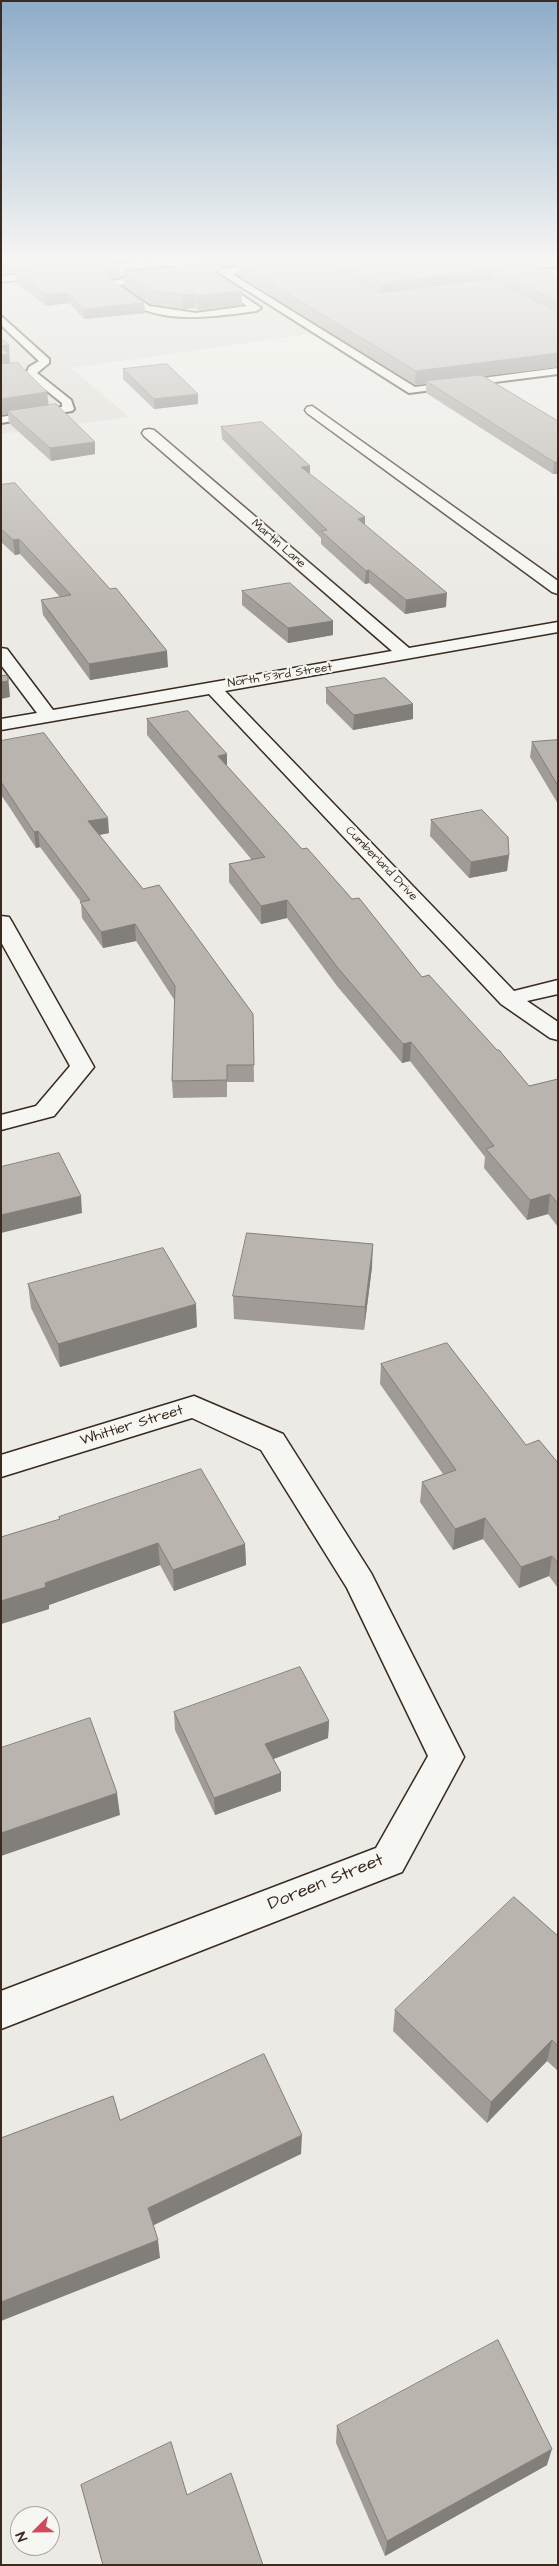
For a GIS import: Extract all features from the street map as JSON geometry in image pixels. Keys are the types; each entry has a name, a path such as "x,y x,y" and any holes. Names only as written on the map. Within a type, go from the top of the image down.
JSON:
{"street":[{"path":"312,410 558,589"},
{"name":"Martin Lane","path":"149,433 407,655"},
{"name":"North 53rd Street","path":"1,724 407,655 558,627"},
{"path":"1,653 49,717"},
{"name":"Cumberland Drive","path":"212,687 509,999 558,1033"},
{"path":"1,922 82,1066 45,1111 1,1123"},
{"path":"509,999 558,987"},
{"name":"Whittier Street","path":"1,1466 194,1407 272,1442 360,1582"},
{"name":"Doreen Street","path":"1,2010 389,1860 446,1757 360,1582"}],"lane":[{"path":"1,420 68,409 67,402 33,377"},
{"path":"390,377 413,391 516,377"}],"shaded area":[{"path":"1,377 81,377 129,417 1,434"},
{"path":"393,377 530,377 416,392"}],"building":[{"path":"1,377 32,377 47,392 1,399"},
{"path":"131,377 180,377 198,394 154,399"},
{"path":"484,377 558,421 558,462 554,462 426,381"},
{"path":"56,404 95,442 50,448 8,411"},
{"path":"262,422 310,466 301,467 365,517 358,519 447,593 406,600 369,570 366,571 321,531 327,530 221,427"},
{"path":"15,483 110,589 116,588 167,651 89,664 41,600 71,595 19,539 13,540 1,529 1,485"},
{"path":"290,583 333,621 288,628 242,591"},
{"path":"1,675 8,676 8,681 1,682"},
{"path":"385,678 413,704 354,715 326,688"},
{"path":"188,711 227,754 218,756 302,849 307,848 352,899 359,898 422,977 429,975 499,1050 529,1086 558,1079 558,1204 550,1194 530,1200 486,1149 494,1146 411,1042 403,1044 337,967 287,900 261,906 229,864 265,857 147,719"},
{"path":"44,733 108,818 88,821 143,889 159,885 253,1014 254,1065 227,1065 227,1080 172,1081 175,986 135,924 101,932 80,902 90,900 38,831 34,832 1,782 1,741"},
{"path":"558,740 558,786 532,742"},
{"path":"482,810 508,837 509,855 471,862 431,820"},
{"path":"59,1153 81,1196 1,1215 1,1167"},
{"path":"247,1233 373,1244 365,1307 233,1296"},
{"path":"163,1248 196,1304 58,1344 28,1284"},
{"path":"447,1343 526,1445 539,1440 558,1463 558,1563 552,1556 521,1567 485,1518 455,1529 422,1482 456,1470 381,1364"},
{"path":"201,1469 245,1544 173,1570 158,1543 45,1583 46,1587 1,1601 1,1537 60,1519 59,1517"},
{"path":"300,1667 329,1721 265,1744 281,1773 214,1798 174,1712"},
{"path":"90,1718 117,1793 1,1833 1,1748"},
{"path":"514,1897 558,1936 558,2046 552,2040 491,2102 395,2010"},
{"path":"264,2054 302,2135 148,2208 158,2240 1,2302 1,2138 113,2096 120,2120"},
{"path":"498,2340 552,2449 387,2541 337,2426"},
{"path":"171,2442 187,2495 231,2473 263,2565 103,2565 81,2485"}]}
